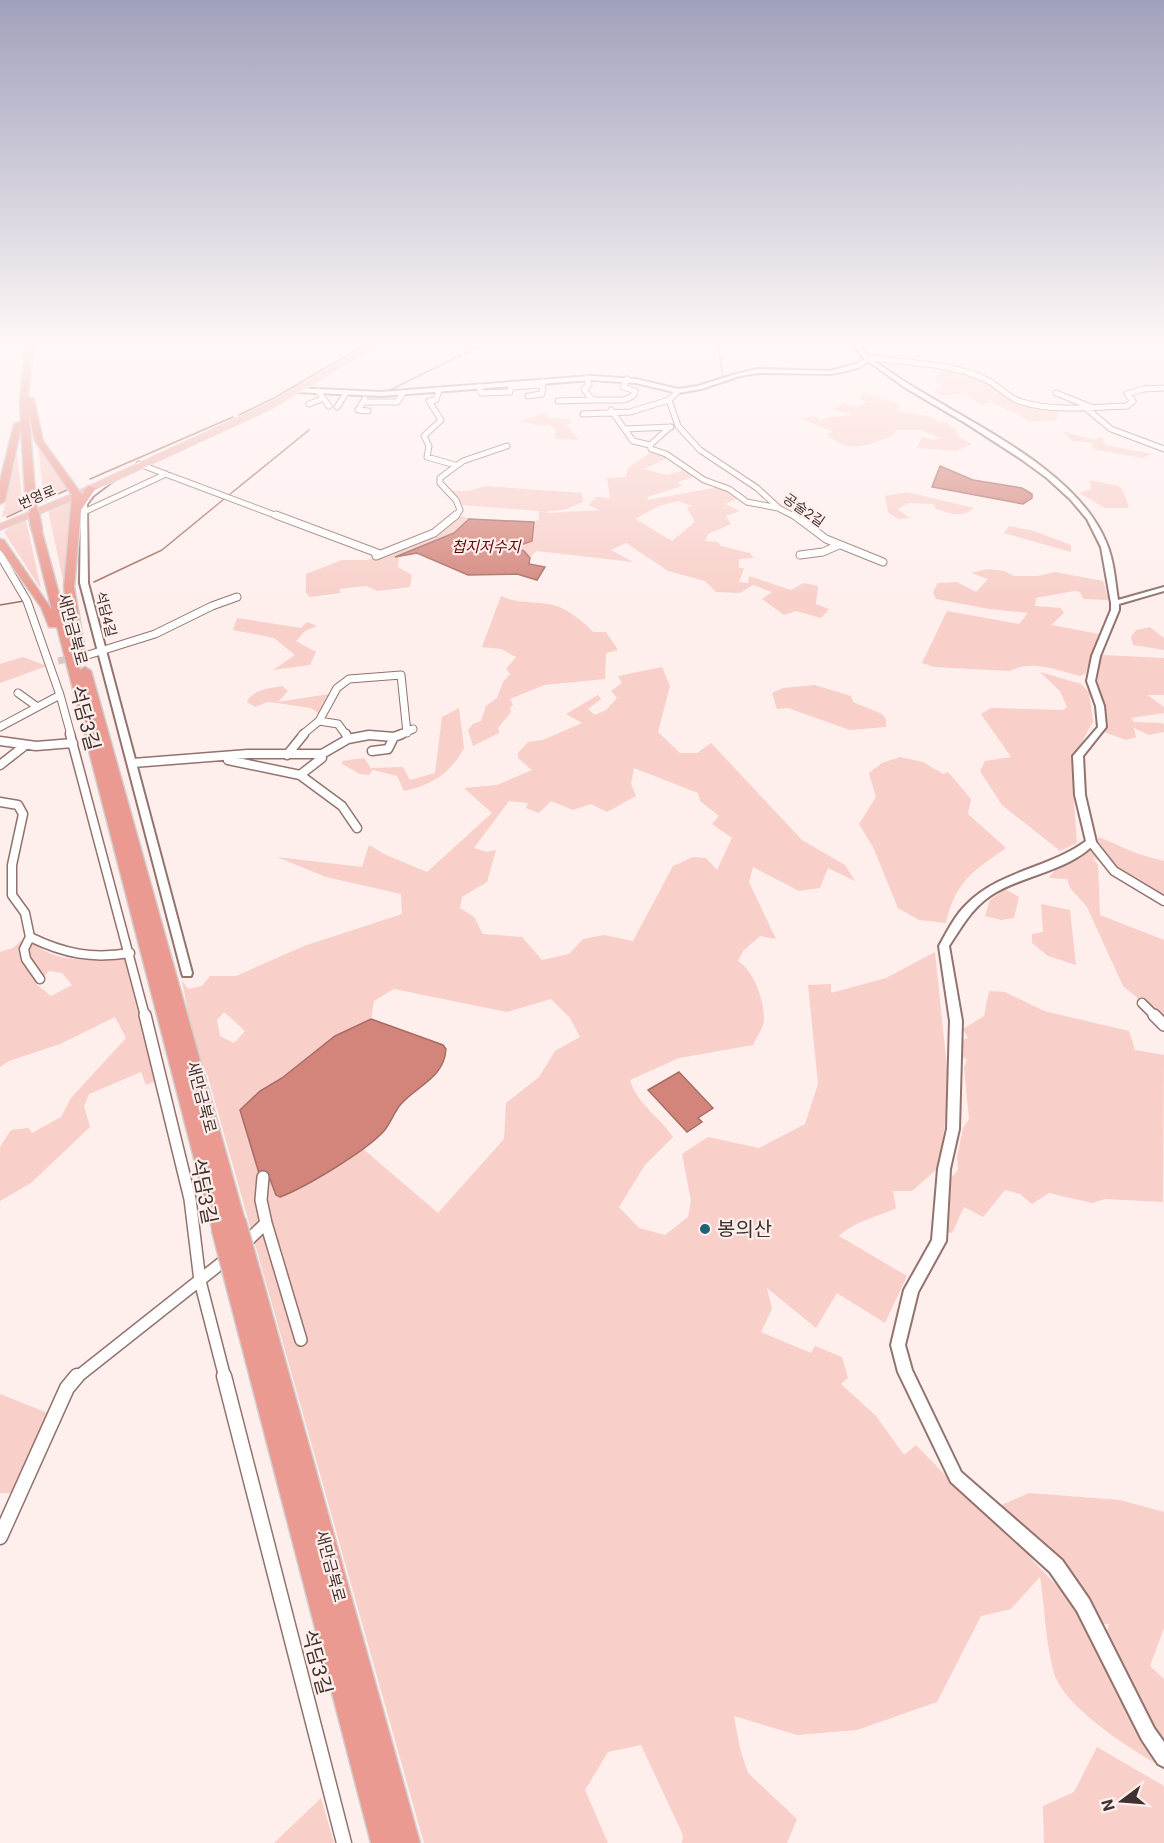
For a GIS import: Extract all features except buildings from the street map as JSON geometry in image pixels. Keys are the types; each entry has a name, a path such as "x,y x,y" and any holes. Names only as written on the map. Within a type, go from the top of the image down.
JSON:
{"highway":[{"path":"0,501 18,432"},
{"name":"새만금북로","path":"29,432 34,490 41,528 76,681 241,1271 407,1843"},
{"path":"36,432 39,441 75,491 81,510"},
{"path":"75,491 90,487"},
{"path":"84,653 69,587 81,510 90,487"},
{"name":"새만금북로","path":"41,528 84,653 228,1224"},
{"path":"1,544 46,607 76,681"},
{"name":"새만금북로","path":"241,1271 384,1843"}],"main road":[{"path":"90,487 210,432"},
{"path":"90,487 141,465"},
{"name":"번영로","path":"0,526 75,491"}],"street":[{"path":"428,432 424,436 429,446 428,458 455,465"},
{"path":"627,432 633,441 650,445 651,449 666,454 704,480 729,489 756,505 778,508"},
{"path":"650,445 664,432"},
{"name":"공술2길","path":"684,432 700,450 757,488 778,508 788,511 812,530 839,545 883,562"},
{"path":"984,432 1016,451 1074,500 1096,527 1103,541 1115,610 1096,656 1091,681 1100,706 1102,727 1078,756 1080,795 1091,842 1100,859 1115,874 1164,901"},
{"path":"1119,432 1164,449"},
{"path":"623,440 630,438"},
{"path":"141,465 378,555 414,543 449,523 459,513 456,500 439,480 455,465 507,446"},
{"path":"81,510 166,474"},
{"path":"81,510 87,498 111,479"},
{"name":"석담4길","path":"81,510 84,583 187,973"},
{"name":"석담3길","path":"1,544 54,662 60,694 130,953 190,1199 200,1281 344,1843"},
{"name":"공술2길","path":"800,555 823,552 839,545"},
{"path":"1115,603 1164,589"},
{"path":"84,653 101,651 172,627 189,615 216,602 237,597"},
{"path":"133,763 248,754 287,755 322,754 348,739 369,735 394,737 410,731 402,718 405,705 401,675 349,680 337,688 319,721 304,733 287,755"},
{"path":"18,693 36,706"},
{"path":"0,727 60,694"},
{"path":"319,721 337,722 344,728 348,739"},
{"path":"372,751 388,749 394,737"},
{"path":"0,741 23,747 73,743"},
{"path":"0,765 23,747"},
{"path":"300,775 322,758 322,754"},
{"path":"219,758 300,775 342,806 357,828"},
{"path":"0,802 18,805 23,814 12,865 12,895 25,913 30,937 23,947 22,954 40,980"},
{"path":"1091,842 1078,854 1006,884 973,904 944,946 956,1021 953,1129 944,1169 939,1241 911,1290 898,1344 916,1399 956,1477 1056,1566 1083,1605 1148,1734 1164,1758"},
{"path":"30,937 75,957 108,957 130,953"},
{"path":"1142,1003 1164,1025"},
{"path":"263,1178 261,1200 266,1223 301,1340"},
{"path":"0,1538 67,1388 79,1374 200,1281 266,1223"}],"shaded area":[{"path":"556,432 572,432 579,440 555,439"},
{"path":"895,432 894,435 860,446 843,444 826,434"},
{"path":"926,432 957,432 959,434 957,436 972,444 957,451 917,448 922,437 933,440 940,438"},
{"path":"1064,432 1095,440 1100,437 1104,439 1103,442 1106,445 1152,454 1142,458 1096,450 1091,446 1093,443 1072,441"},
{"path":"38,446 70,487 44,499"},
{"path":"652,451 670,457 644,469 666,475 685,470 696,476 678,482 682,486 647,497 648,500 718,487 738,498 725,504 740,511 726,516 731,524 708,534 705,541 718,542 721,546 750,553 754,558 739,559 739,568 744,568 739,582 748,583 749,576 791,590 804,583 818,586 816,604 829,609 821,618 796,611 784,615 762,599 772,592 753,585 740,593 716,592 705,581 668,571 626,543 611,550 633,562 536,551 530,558 514,547 518,544 524,545 534,532 534,522 539,520 539,511 463,505 451,491 469,491 485,486 582,493 583,502 564,510 547,513 599,510 589,505 596,497 610,498 607,478 626,477 628,468","holes":["678,501 692,506 687,508 695,522 672,541 635,519 659,506"]},
{"path":"17,454 23,509 2,517"},
{"path":"1090,480 1118,486 1123,490 1129,508 1105,508 1079,493 1091,489"},
{"path":"907,492 974,508 965,513 956,514 936,509 933,504 910,503 897,509 910,518 898,519 888,512 885,496"},
{"path":"73,499 63,580 48,510"},
{"path":"461,516 474,519 468,520 454,533 396,556 399,558 398,567 412,575 410,587 378,591 366,586 339,589 341,593 310,597 306,593 306,574 342,560 367,560 410,548 446,528"},
{"path":"26,520 41,589 4,532 11,526"},
{"path":"1009,526 1034,531 1071,545 1071,552 1004,533"},
{"path":"988,569 1004,571 1014,576 1038,576 1055,572 1103,581 1109,600 1083,599 1080,592 1075,591 1036,598 1035,606 1061,608 1064,613 1051,625 1099,634 1085,674 1080,676 1036,666 1010,671 934,667 922,663 947,611 1019,624 1028,613 989,609 936,599 933,592 938,583 957,582 976,592 988,579 971,573"},
{"path":"501,596 564,609 593,632 606,632 618,650 606,653 605,679 544,685 510,699 513,705 510,708 511,712 498,728 499,733 473,746 468,730 473,724 481,721 486,706 497,698 503,682 510,674 506,669 516,657 501,649 482,647"},
{"path":"237,618 301,628 307,622 317,626 305,631 296,641 316,652 310,665 273,670 295,655 274,638 233,630"},
{"path":"1150,627 1164,638 1164,650 1133,645 1131,637 1136,630"},
{"path":"1103,655 1164,658 1164,695 1147,695 1164,707 1164,713 1131,718 1134,722 1164,724 1164,732 1149,735 1134,728 1136,737 1126,740 1104,732 1106,718 1097,686 1100,659"},
{"path":"23,657 47,666 0,683 0,664"},
{"path":"662,667 670,686 658,732 680,753 697,753 711,743 802,840 845,865 855,881 828,868 820,888 799,891 753,867 749,882 776,939 760,936 743,951 738,961 749,972 757,987 764,1011 763,1025 753,1045 679,1058 630,1080 637,1096 673,1137 645,1165 619,1207 639,1228 665,1235 688,1217 691,1201 682,1154 708,1137 759,1148 805,1124 818,1084 808,985 831,984 831,993 886,978 935,952 949,1087 937,1169 912,1191 893,1191 896,1208 858,1223 839,1236 907,1276 885,1323 837,1293 816,1328 767,1288 772,1309 761,1332 811,1353 815,1346 842,1357 848,1378 841,1384 876,1416 904,1455 916,1445 949,1479 1026,1549 1034,1562 1065,1594 1074,1581 999,1506 1029,1493 1120,1500 1164,1512 1164,1628 1150,1666 1164,1679 1164,1741 1109,1651 1105,1638 1109,1624 1087,1624 1108,1676 1160,1766 1099,1726 1070,1699 1060,1686 1054,1673 1049,1649 1040,1577 1011,1609 981,1616 937,1702 857,1730 797,1735 734,1716 740,1749 748,1773 797,1819 787,1843 682,1843 683,1835 641,1745 608,1752 585,1790 608,1843 424,1843 208,1077 193,1040 182,980 188,989 202,986 210,976 236,976 304,946 402,914 401,894 326,877 277,857 362,867 369,845 384,854 427,872 492,813 464,788 497,785 532,770 518,758 518,753 528,742 543,740 582,723 566,714 598,695 601,699 588,709 595,715 606,710 617,698 611,691 622,683 618,676","holes":["634,768 698,793 700,801 719,816 712,824 732,838 717,870 706,858 693,857 673,866 633,941 604,935 583,939 569,954 542,960 522,937 483,934 474,917 460,908 462,897 487,882 496,850 487,852 474,848 509,801 528,803 526,808 539,813 551,801 573,810 591,804 607,812 636,796 631,784","394,989 507,1012 551,999 570,1018 580,1037 555,1051 539,1077 506,1103 504,1139 438,1213 362,1148 305,1186 280,1197 276,1195 240,1110 260,1091 282,1078 335,1036 371,1019 374,1001","224,1012 245,1031 234,1043 220,1036 217,1020"]},
{"path":"1040,672 1081,684 1089,692 1093,722 1084,738 1075,767 1077,843 1060,851 1002,805 980,771 985,761 1011,757 981,714 991,708 1063,710 1067,707 1060,691"},
{"path":"815,685 851,696 853,702 882,714 886,719 886,727 850,730 788,708 777,709 772,693 783,688"},
{"path":"282,686 288,691 278,702 329,694 319,714 311,708 267,702 255,707 247,702 257,692"},
{"path":"459,708 464,748 447,771 432,781 404,791 397,776 373,770 369,775 360,774 342,764 342,761 364,758 371,768 403,767 410,780 435,773 442,717"},
{"path":"900,757 923,762 943,774 948,772 971,799 968,814 1006,848 975,871 960,887 946,923 919,920 898,908 873,847 859,824 876,797 869,773 882,763"},
{"path":"1099,837 1138,854 1164,861 1164,897 1092,857 1098,865 1100,915 1164,940 1164,1020 1123,986 1087,907 1070,888 1067,879 1049,878 1062,863 1074,855 1093,850"},
{"path":"1005,889 1019,897 1014,918 1001,920 985,916 990,900"},
{"path":"1041,904 1070,910 1076,965 1048,956 1032,943 1032,934 1043,932"},
{"path":"27,936 37,946 60,957 87,960 126,957 128,973 156,1081 146,1085 141,1072 89,1094 84,1106 90,1127 31,1183 0,1201 0,1147 11,1130 28,1128 32,1133 61,1117 71,1098 126,1038 115,1017 60,1044 9,1061 0,1067 0,952 13,948","holes":["49,971 62,973 72,985 51,996 36,984"]},
{"path":"989,991 1005,992 1044,1011 1129,1031 1135,1050 1164,1055 1163,1202 1105,1199 1092,1203 1049,1193 1032,1204 1020,1194 1005,1190 983,1217 964,1207 952,1233 945,1232 935,1196 958,1170 957,1157 963,1128 969,1119 964,1067 967,1060 947,1045 968,1038 963,1029 984,1016"},
{"path":"0,1394 48,1413 12,1493 0,1493"},
{"path":"1097,1747 1164,1786 1164,1843 1044,1843 1043,1806 1074,1792"},
{"path":"321,1798 334,1843 274,1843"}],"water":[{"path":"940,466 973,480 1022,488 1032,494 1032,498 1023,504 932,487"},
{"name":"첩지저수지","path":"469,519 534,522 532,541 515,547 524,551 530,558 529,564 545,567 537,580 517,574 468,575 417,553 395,557 454,533"},
{"path":"371,1019 443,1045 446,1049 441,1067 401,1104 384,1131 364,1148 305,1185 280,1197 276,1195 268,1174 259,1173 240,1110 260,1091 282,1078 335,1036"},
{"path":"679,1072 713,1108 698,1118 702,1122 687,1132 648,1090"}],"waterway":[{"path":"90,479 198,432"},
{"path":"229,495 307,432"},
{"path":"36,504 69,489"},
{"path":"94,582 162,550 224,499"},
{"path":"7,517 31,506"},
{"path":"0,605 24,601"}],"tunnel":[{"path":"58,661 88,655"}],"place":[{"name":"봉의산","path":"705,1229"}]}
